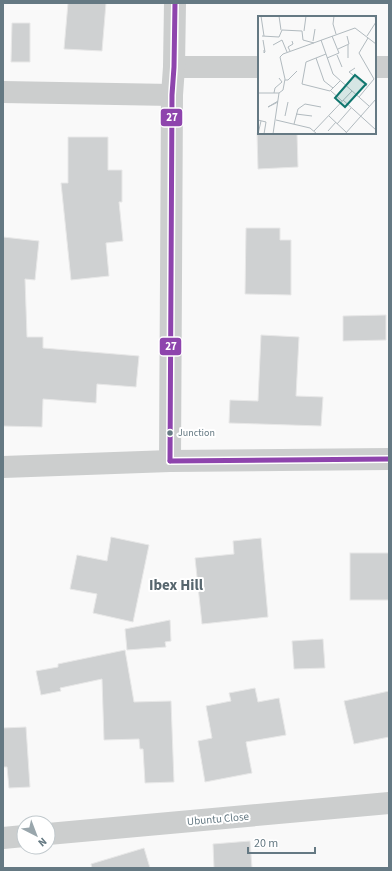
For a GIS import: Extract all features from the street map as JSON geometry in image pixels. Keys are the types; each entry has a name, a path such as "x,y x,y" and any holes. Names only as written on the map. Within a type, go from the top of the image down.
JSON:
{"street":[{"path":"170,461 172,95 175,3"},
{"path":"174,68 258,67"},
{"path":"376,67 389,67"},
{"path":"3,92 172,95"},
{"path":"3,467 170,461 389,459"},
{"name":"Ubuntu Close","path":"56,833 389,803"},
{"path":"3,838 16,837"}],"building":[{"path":"68,3 106,3 102,51 64,49"},
{"path":"12,23 30,23 30,62 11,62"},
{"path":"257,133 297,134 298,167 258,169"},
{"path":"68,137 108,137 108,170 122,170 122,202 119,202 123,241 106,243 109,276 71,280 61,183 68,183"},
{"path":"246,228 280,228 280,240 291,240 291,295 245,294"},
{"path":"3,237 39,241 35,280 25,279 27,337 43,337 43,348 139,356 136,387 97,384 96,403 43,399 42,427 3,426"},
{"path":"386,315 386,340 343,341 343,316"},
{"path":"261,335 299,337 296,396 323,397 321,426 229,423 230,400 258,401"},
{"path":"111,537 149,545 133,622 93,613 97,594 70,589 77,555 107,561"},
{"path":"261,538 268,617 202,624 195,558 234,554 233,541"},
{"path":"350,553 389,553 389,600 350,600"},
{"path":"170,620 171,641 165,642 166,647 127,650 125,629"},
{"path":"323,639 325,668 294,669 292,641"},
{"path":"125,650 134,702 171,701 174,782 145,783 143,749 140,749 139,739 104,740 102,679 60,688 61,691 41,695 36,671 58,667 58,664"},
{"path":"255,688 258,702 279,698 286,735 246,742 252,773 205,782 198,741 212,738 206,706 231,701 229,693"},
{"path":"389,691 389,737 354,744 344,701"},
{"path":"26,727 30,787 9,788 7,767 3,767 3,728"},
{"path":"250,841 252,868 214,868 213,844"},
{"path":"144,848 150,868 92,868 91,864"}],"transit line":[{"name":"27","path":"170,461 172,95 175,3"},
{"name":"27","path":"170,461 389,459"}],"place":[{"name":"Junction","path":"170,433"}],"district":[{"name":"Ibex Hill","path":"176,585"}]}
